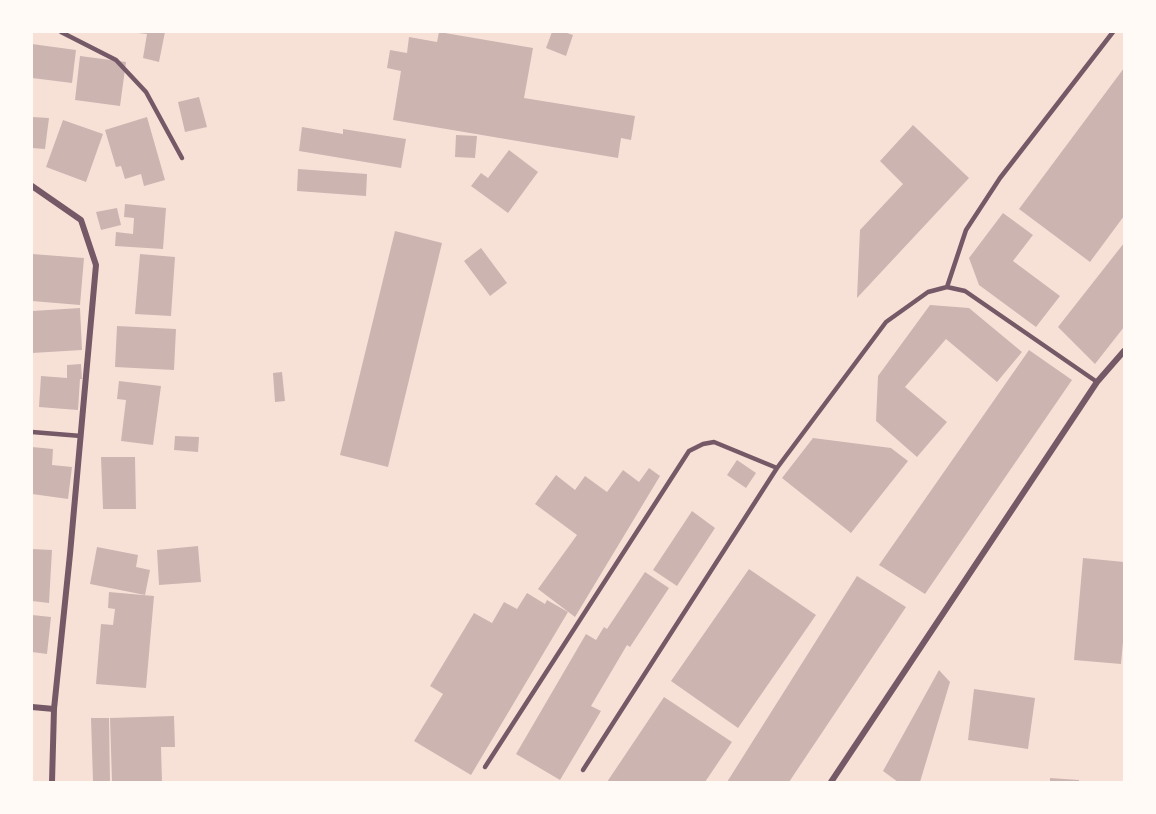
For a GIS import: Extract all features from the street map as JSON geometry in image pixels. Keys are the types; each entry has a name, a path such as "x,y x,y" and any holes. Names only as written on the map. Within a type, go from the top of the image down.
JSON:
{"street":[{"path":"32,186 81,220 96,265 54,709 52,783"},
{"path":"831,783 1097,382 1125,351"},
{"path":"32,707 54,709"}],"lane":[{"path":"61,32 116,60 146,92 182,158"},
{"path":"947,287 966,230 1000,178 1113,32"},
{"path":"583,770 777,468 886,322 928,292 947,287 965,291 1097,382"},
{"path":"32,432 81,436"},
{"path":"485,767 689,452 714,441 777,468"}],"building":[{"path":"165,32 159,62 143,58 147,34 138,33"},
{"path":"439,32 533,48 524,98 635,116 631,140 621,138 618,158 393,120 401,71 387,68 390,50 407,53 409,37 437,42"},
{"path":"552,32 573,35 566,56 546,48"},
{"path":"32,44 76,50 72,83 32,78"},
{"path":"80,56 126,62 120,106 75,100"},
{"path":"1124,68 1124,216 1090,262 1019,209"},
{"path":"199,97 207,127 185,132 178,102"},
{"path":"32,117 49,118 45,149 32,148"},
{"path":"147,117 165,180 144,186 141,174 125,179 121,166 116,167 105,130"},
{"path":"63,120 103,134 86,182 46,167"},
{"path":"913,125 969,178 857,298 860,230 903,184 880,161"},
{"path":"302,127 343,134 343,129 406,139 401,168 299,151"},
{"path":"456,135 477,136 475,158 455,157"},
{"path":"509,150 538,172 508,213 471,186 481,173 488,178"},
{"path":"298,169 367,174 366,196 297,191"},
{"path":"125,204 166,208 163,249 115,246 116,232 133,234 134,218 124,217"},
{"path":"117,208 121,225 101,230 96,212"},
{"path":"1003,213 1033,235 1013,261 1060,296 1036,327 979,285 969,258"},
{"path":"395,231 442,243 388,467 340,455"},
{"path":"1124,243 1124,327 1095,364 1058,327"},
{"path":"481,248 507,283 490,296 464,261"},
{"path":"32,254 84,258 80,305 32,301"},
{"path":"140,254 175,257 171,316 135,314"},
{"path":"930,305 969,308 1022,352 997,382 946,339 905,387 947,422 917,457 876,421 878,376"},
{"path":"80,308 82,350 32,353 32,311"},
{"path":"117,326 176,329 174,370 115,367"},
{"path":"1029,350 1072,380 925,594 879,565"},
{"path":"81,364 82,379 80,379 78,410 39,407 41,376 67,378 67,365"},
{"path":"282,372 285,401 275,402 273,373"},
{"path":"119,381 161,386 153,445 121,441 126,400 117,399"},
{"path":"175,436 199,437 198,452 174,450"},
{"path":"813,438 891,448 908,461 851,533 782,478"},
{"path":"32,447 53,449 52,465 72,467 68,499 32,494"},
{"path":"101,457 135,457 136,509 103,509"},
{"path":"737,460 756,473 746,488 727,475"},
{"path":"649,468 660,476 575,617 538,589 577,535 535,504 556,475 575,490 585,476 607,492 623,470 639,482"},
{"path":"692,511 715,528 677,586 653,570"},
{"path":"198,546 201,582 159,585 157,550"},
{"path":"97,547 138,555 136,567 150,570 145,595 90,584"},
{"path":"32,549 52,550 49,603 32,601"},
{"path":"1083,558 1124,562 1124,631 1121,664 1074,660"},
{"path":"749,569 816,615 738,728 671,681"},
{"path":"645,572 669,588 630,647 627,645 591,706 601,711 560,780 516,754 586,634 596,640 604,627 607,629"},
{"path":"857,576 906,607 789,782 727,782"},
{"path":"109,592 154,596 146,688 96,684 101,624 113,625 115,609 108,608"},
{"path":"527,593 545,604 547,600 568,612 471,775 414,741 443,694 430,686 474,613 492,623 504,602 517,609"},
{"path":"32,615 51,617 47,654 32,652"},
{"path":"939,670 950,682 920,782 898,782 883,771"},
{"path":"974,689 1035,698 1028,749 968,740"},
{"path":"664,697 732,742 705,782 607,782"},
{"path":"174,716 175,747 161,747 162,782 112,782 110,718"},
{"path":"91,718 109,718 110,782 93,782"},
{"path":"1050,778 1079,780 1079,782 1050,782"}]}
